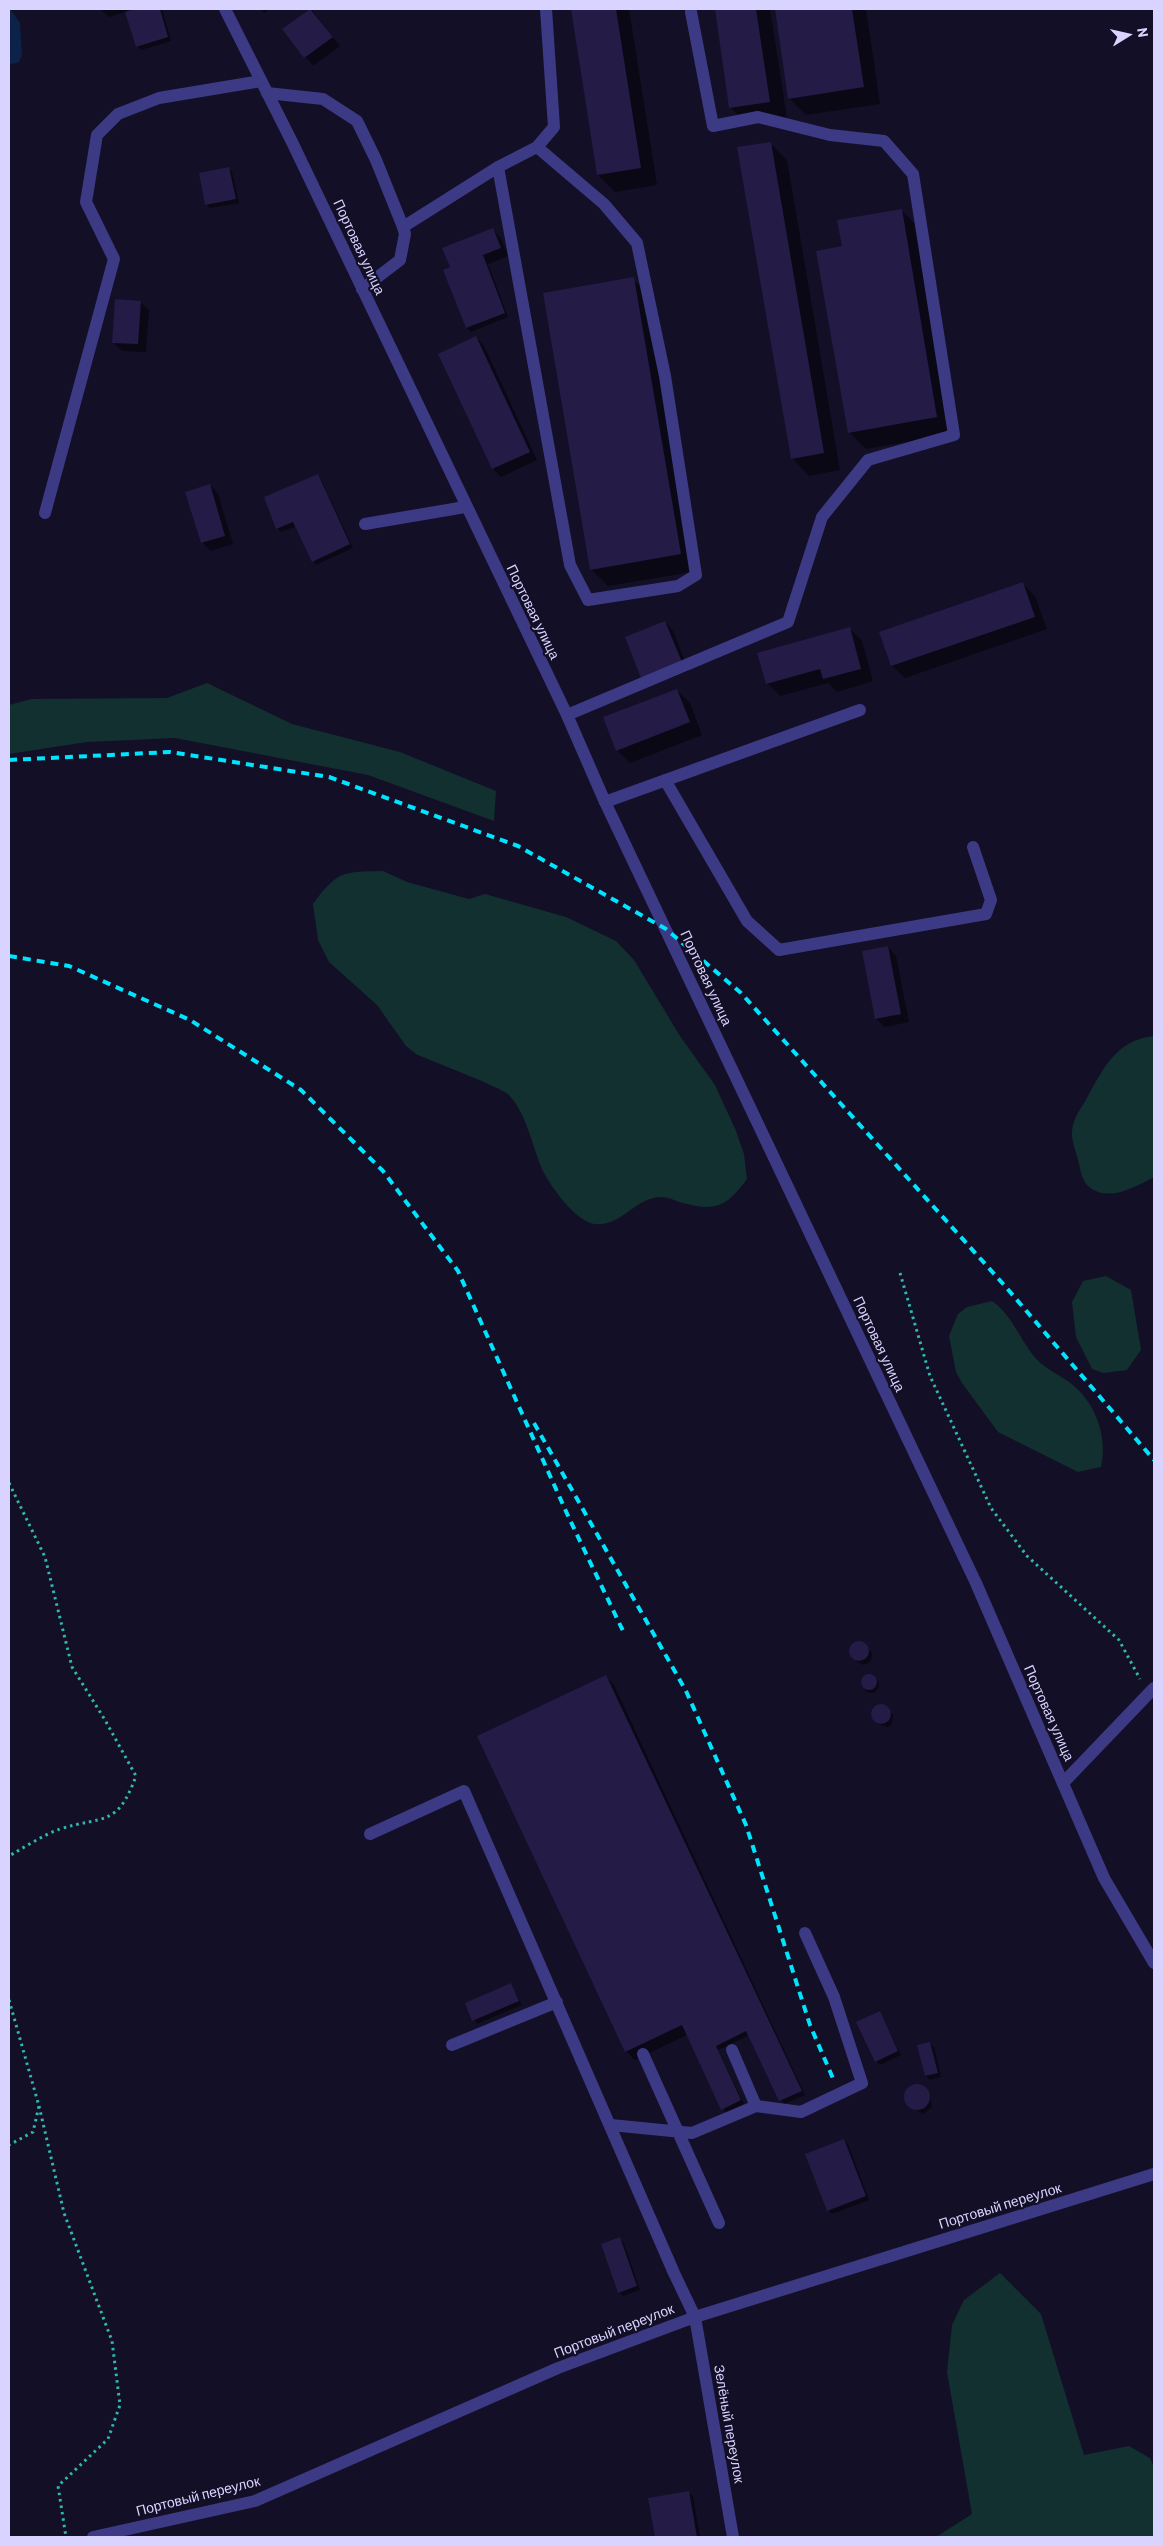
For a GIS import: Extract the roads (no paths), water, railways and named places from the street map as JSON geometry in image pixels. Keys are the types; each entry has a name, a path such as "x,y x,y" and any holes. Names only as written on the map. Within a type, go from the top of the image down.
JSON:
{"street":[{"name":"Портовая улица","path":"225,9 362,289 566,715 604,802 976,1583 1104,1878 1154,1963"},
{"path":"403,227 498,167 537,147 554,127 546,9"},
{"path":"566,715 788,622 822,517 868,460 954,435 913,174 884,141 830,135 758,117 713,126 691,12"},
{"path":"45,513 114,259 86,202 97,135 118,114 159,98 264,87 323,99 357,121 376,160 405,234 400,260 362,289"},
{"path":"498,167 570,565 588,600 678,586 696,575 665,376 637,243 604,204 537,147"},
{"path":"365,524 465,506"},
{"path":"604,802 860,710"},
{"path":"665,780 747,921 779,950 986,914 991,900 973,847"},
{"path":"1063,1783 1151,1691"},
{"name":"Зелёный переулок","path":"370,1834 464,1791 674,2273 695,2316 733,2537"},
{"path":"611,2125 692,2133 756,2106 801,2112 862,2083 834,1997 805,1933"},
{"path":"452,2045 557,2002"},
{"path":"732,2050 756,2106"},
{"path":"643,2054 719,2223"},
{"name":"Портовый переулок","path":"93,2537 255,2500 558,2368 695,2316 1154,2174"}],"water":[{"path":"10,9 20,23 22,56 18,63 9,64"}],"railway":[{"path":"9,760 170,752 329,777 518,846 666,929 741,993 1005,1286 1154,1460"},
{"path":"9,956 69,966 190,1020 301,1090 383,1171 458,1271 569,1518 624,1633"},
{"path":"534,1423 686,1691 746,1825 810,2025 835,2083"}]}
